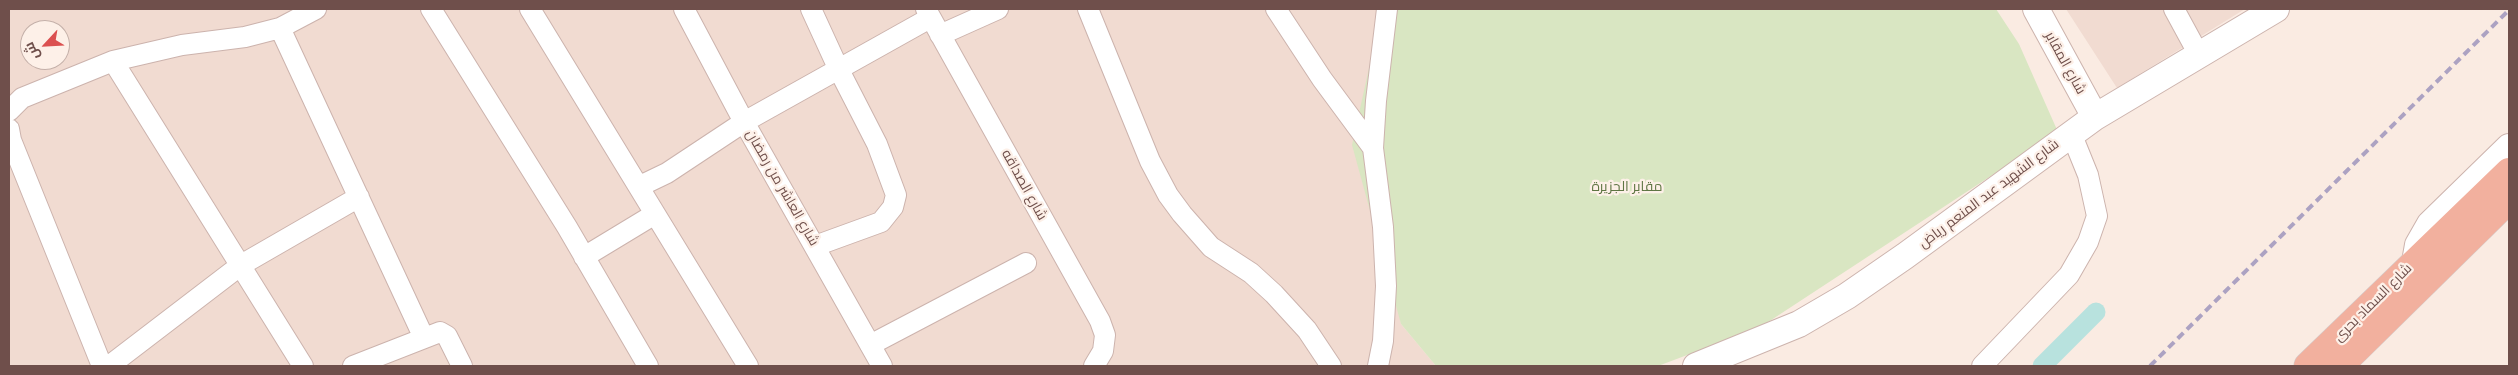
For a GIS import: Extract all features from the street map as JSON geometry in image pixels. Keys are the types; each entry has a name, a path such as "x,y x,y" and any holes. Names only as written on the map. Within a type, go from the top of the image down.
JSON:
{"highway":[{"path":"2415,262 2509,172"},
{"path":"2473,234 2509,199"},
{"name":"شارع السماد بحرى","path":"2339,366 2473,234"},
{"name":"شارع السماد بحرى","path":"2308,366 2415,262"}],"street":[{"path":"9,112 22,98 71,76 113,61 182,45 245,37 280,28 316,9"},
{"path":"431,9 584,257 648,366"},
{"path":"530,9 640,186 655,214 748,366"},
{"name":"شارع العاشر من رمضان","path":"684,9 744,122 882,366"},
{"path":"811,9 839,70 877,144 896,195 893,207 881,222 815,246"},
{"path":"640,186 667,173 744,122 932,21 998,9"},
{"path":"1088,9 1150,160 1173,201 1211,247 1251,273 1274,294 1307,330 1331,366"},
{"path":"1276,9 1322,79 1373,148"},
{"path":"1378,366 1383,341 1386,286 1383,227 1373,148 1376,101 1387,9"},
{"name":"شارع المقابر","path":"2036,9 2094,116"},
{"path":"2174,9 2200,55"},
{"name":"شارع الشهيد عبد المنعم رياض","path":"1696,366 1799,324 1847,296 2005,184 2094,116 2200,55 2271,10"},
{"name":"شارع الصداقه","path":"932,21 1100,320 1105,335 1103,351 1095,365"},
{"path":"280,28 424,338"},
{"path":"113,61 303,366"},
{"path":"9,129 11,140 102,366"},
{"path":"1982,366 2069,276 2088,242 2097,216 2088,175 2071,133"},
{"name":"شارع السماد بحرى","path":"2415,262 2418,245 2430,224 2509,147"},
{"path":"109,366 241,265 359,197"},
{"path":"584,257 655,214"},
{"name":"شارع السماد بحرى","path":"2473,234 2509,217"},
{"path":"870,345 1026,263"},
{"path":"353,366 435,332 447,336 462,366"}],"shaded area":[{"path":"9,9 1376,9 1401,324 1436,366 9,366"},
{"path":"2066,9 2245,9 2117,88"}],"green space":[{"name":"مقابر الجزيرة","path":"1376,9 1996,9 2019,44 2058,132 1759,328 1658,366 1436,366 1401,324 1352,145 1378,27"}],"waterway":[{"path":"2042,366 2096,312"}],"railway":[{"path":"2150,366 2509,10"}]}
